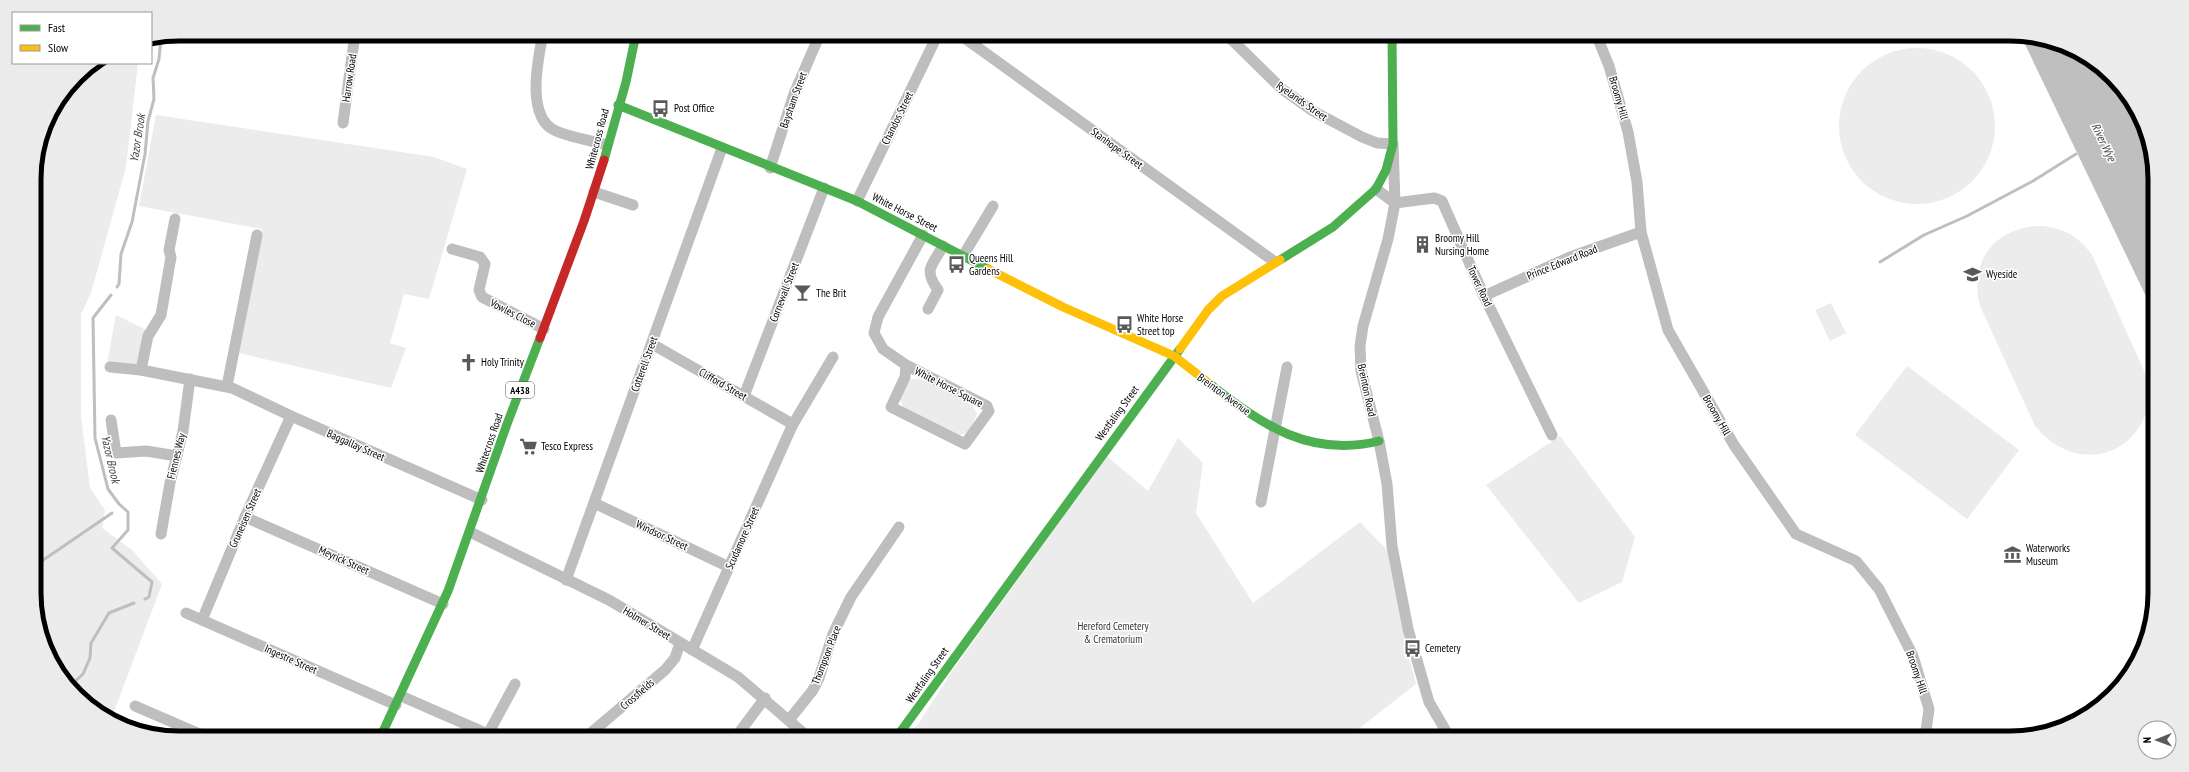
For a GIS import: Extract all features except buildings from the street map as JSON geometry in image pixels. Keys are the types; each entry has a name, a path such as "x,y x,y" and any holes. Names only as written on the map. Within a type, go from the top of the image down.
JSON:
{"main road":[{"name":"Whitecross Road","path":"384,731 399,701 443,604 482,500 509,420 594,192 634,41"},
{"name":"Breinton Road","path":"1392,41 1393,144"},
{"name":"White Horse Street","path":"618,105 770,168 857,201 1063,306 1174,356"},
{"name":"Westfaling Street","path":"901,731 1208,310 1222,296 1333,227 1376,189 1386,170 1393,144"},
{"name":"Breinton Avenue","path":"1174,356 1223,395 1275,429 1296,439 1324,445 1359,446 1379,441"}],"street":[{"name":"Harrow Road","path":"343,123 354,41"},
{"path":"541,41 535,74 538,103 543,121 555,131 607,145"},
{"name":"Baysham Street","path":"770,168 794,94 817,41"},
{"name":"Chandos Street","path":"857,201 935,41"},
{"name":"Stanhope Street","path":"969,41 1275,262"},
{"name":"Ryelands Street","path":"1233,41 1282,89 1313,112 1362,138 1377,143 1393,144"},
{"name":"Broomy Hill","path":"1599,41 1609,66 1628,132 1637,182 1641,232 1668,330 1734,445 1796,534 1856,561 1879,589 1913,656 1929,709 1927,731"},
{"name":"Breinton Road","path":"1393,144 1395,203 1388,239 1363,326 1360,346 1361,371 1379,441 1387,484 1392,546 1408,629 1429,702 1446,731"},
{"name":"Cotterell Street","path":"566,580 722,148"},
{"name":"Cornewall Street","path":"744,396 824,188"},
{"path":"1376,189 1395,203"},
{"path":"594,192 633,205"},
{"name":"Tower Road","path":"1395,203 1434,198 1442,201 1484,296 1552,435"},
{"path":"963,256 993,206"},
{"path":"141,370 148,336 161,315 171,258 169,250 176,219"},
{"name":"Prince Edward Road","path":"1484,296 1570,258 1641,232"},
{"path":"229,387 256,235"},
{"name":"White Horse Square","path":"906,365 905,377 891,407 965,444 989,411 988,408 906,365 883,349 874,333 878,317 923,235"},
{"path":"928,309 938,290 929,278 929,271 944,246"},
{"name":"Vowles Close","path":"452,249 480,257 485,264 479,290 482,297 544,329"},
{"name":"Clifford Street","path":"652,344 789,422 792,426"},
{"name":"Scudamore Street","path":"692,650 792,426 833,357"},
{"name":"Baggallay Street","path":"110,367 141,370 229,387 482,500"},
{"path":"1261,502 1287,367"},
{"name":"Fiennes Way","path":"161,534 170,483 177,456 190,379"},
{"name":"Gruneisen Street","path":"202,620 245,517 291,416"},
{"path":"111,420 116,453 146,452 177,456"},
{"name":"Windsor Street","path":"594,503 729,567"},
{"name":"Meyrick Street","path":"245,517 443,604"},
{"name":"Thompson Place","path":"789,720 813,690 819,678 832,634 851,597 899,527"},
{"name":"Holmer Street","path":"470,532 609,600 680,644 738,677 765,698 801,731"},
{"name":"Ingestre Street","path":"186,613 474,731"},
{"name":"Crossfields","path":"593,731 665,670 675,658 680,644"},
{"path":"490,731 515,684"},
{"path":"740,731 765,698"},
{"path":"134,706 193,731"}],"green space":[{"path":"1909,48 1925,48 1940,51 1954,57 1967,66 1977,76 1986,89 1992,103 1995,126 1994,141 1986,163 1977,176 1967,186 1954,195 1940,201 1925,204 1909,204 1894,201 1880,195 1867,186 1857,176 1848,163 1842,149 1839,134 1839,118 1842,103 1848,89 1857,76 1867,66 1880,57 1894,51"},
{"path":"102,64 138,64 126,167 91,293 81,314 81,416 90,488 105,510 102,528 132,550 162,584 113,714 81,691 59,662 48,637 41,602 41,170 46,143 55,118 64,102 88,75"},
{"path":"156,115 434,157 467,169 429,299 404,294 390,343 406,348 391,388 238,353 262,229 139,206"},
{"path":"2042,226 2064,231 2082,243 2092,255 2148,380 2147,408 2139,427 2126,442 2110,451 2091,455 2072,452 2053,443 2035,426 1980,306 1977,290 1978,275 1982,261 1989,249 1999,239 2011,232"},
{"path":"1831,303 1846,333 1830,341 1815,310"},
{"path":"116,315 146,330 139,366 107,364"},
{"path":"1907,366 2019,450 1967,519 1855,435"},
{"path":"911,379 920,379 970,401 977,414 969,432 959,435 904,410 899,395 904,384"},
{"path":"1560,436 1635,537 1622,582 1579,603 1486,485"},
{"name":"Hereford Cemetery & Crematorium","path":"1178,438 1203,463 1196,513 1253,603 1360,522 1389,552 1408,653 1416,684 1356,731 912,731 955,667 1107,456 1148,491"}],"water":[{"name":"River Wye","path":"2024,42 2046,46 2079,59 2108,81 2124,101 2143,143 2148,170 2148,301"}],"waterway":[{"name":"Yazor Brook","path":"117,287 119,284 121,254 132,222 145,154 148,121 154,99 153,78 159,59 161,42"},
{"path":"1880,262 1924,235 1967,216 2033,181 2076,154"},
{"name":"Yazor Brook","path":"111,295 93,318 95,438 108,489 119,504 128,512 128,530 112,548 152,582 149,597 145,599"},
{"path":"41,562 112,513"},
{"name":"Yazor Brook","path":"74,682 83,674 90,658 91,643 109,613 134,603"}],"traffic: fast":[{"path":"604,160 626,82 635,41"},
{"path":"1280,260 1333,227 1376,189 1386,170 1393,144 1392,41"},
{"path":"618,105 857,201 988,269"},
{"path":"383,731 448,591 507,424 540,338"},
{"path":"901,731 1180,349"},
{"path":"1210,384 1248,413 1268,425 1288,434 1309,441 1331,445 1354,445 1379,441"}],"traffic: slow":[{"path":"1180,349 1208,310 1222,296 1280,260"},
{"path":"988,269 1063,307 1174,356 1210,384"}],"traffic: jam":[{"path":"540,338 584,221 604,160"}],"place":[{"name":"Post Office","path":"661,108"},
{"name":"Broomy Hill Nursing Home","path":"1422,244"},
{"name":"Queens Hill Gardens","path":"956,264"},
{"name":"Wyeside","path":"1973,274"},
{"name":"The Brit","path":"803,293"},
{"name":"White Horse Street top","path":"1124,324"},
{"name":"Holy Trinity","path":"468,362"},
{"name":"Tesco Express","path":"528,446"},
{"name":"Waterworks Museum","path":"2013,554"},
{"name":"Cemetery","path":"1412,648"}]}
